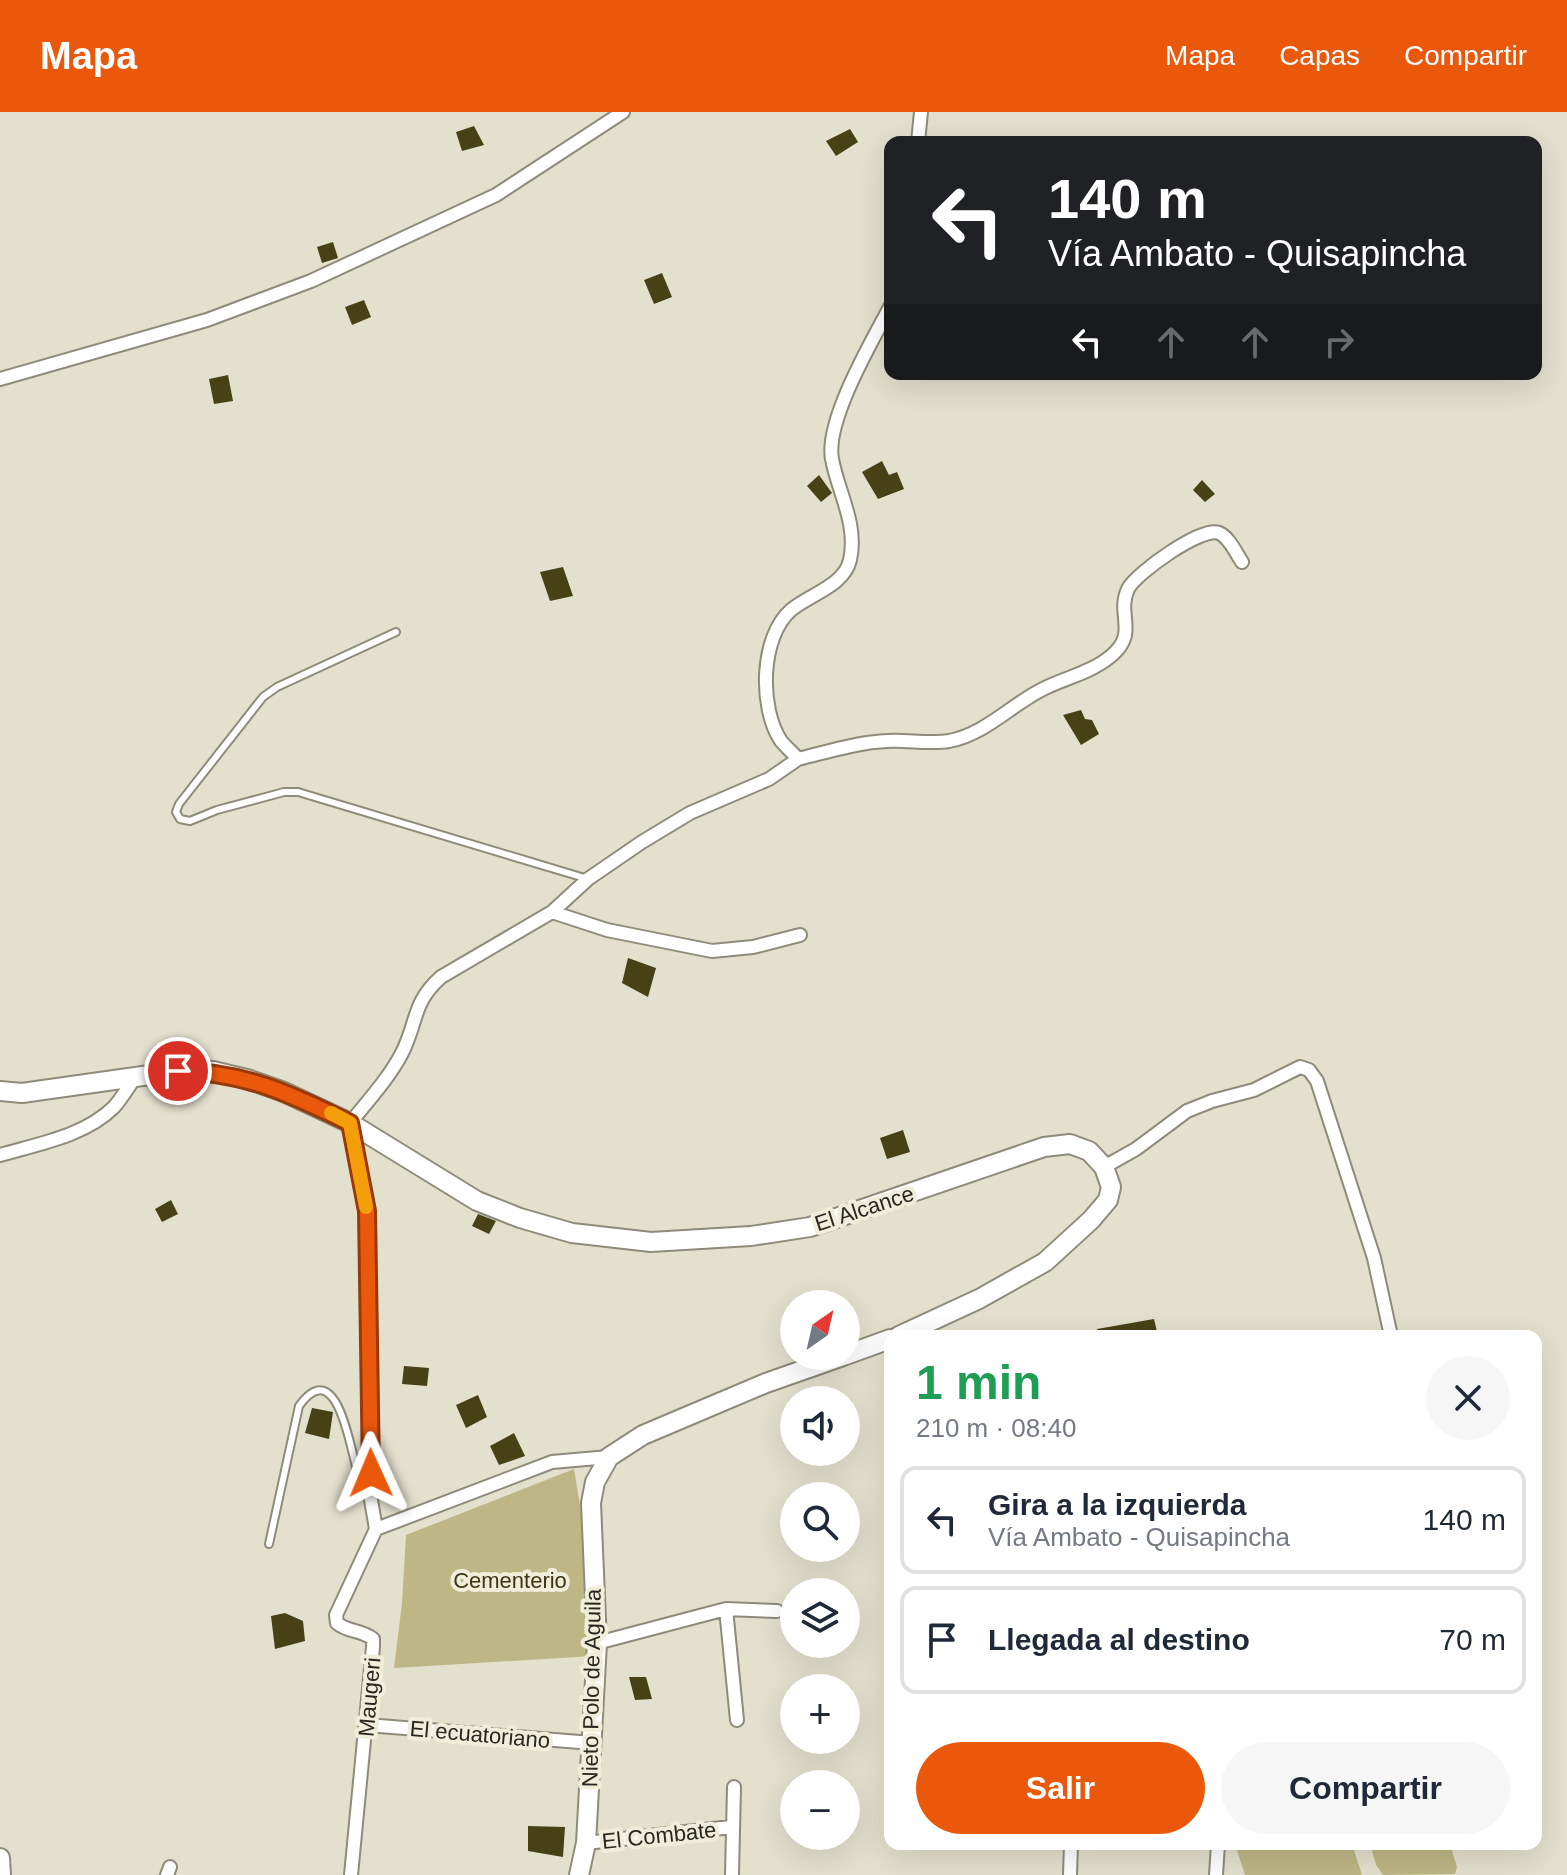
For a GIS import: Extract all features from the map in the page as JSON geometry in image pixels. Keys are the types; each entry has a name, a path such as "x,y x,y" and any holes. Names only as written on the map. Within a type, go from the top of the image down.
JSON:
{"street":[{"path":"0,379 207,320 311,281 496,195 623,112"},
{"path":"919,136 921,112"},
{"path":"798,759 781,741 770,711 767,661 775,632 791,610 839,578 850,562 849,518 831,456 833,430 860,363 884,318"},
{"path":"804,1370 643,1435 609,1457 552,1462 376,1529 371,1500 367,1211 350,1123 402,1053 418,1003 427,990 441,977 552,912 588,879 642,842 690,813 769,779 798,759 886,741 950,741 980,729 1043,688 1100,665 1116,652 1127,635 1126,596 1129,587 1177,548 1206,533 1216,532 1224,537 1242,562"},
{"path":"552,912 607,930 712,951 753,947 800,935"},
{"path":"912,1330 979,1299 1045,1262 1108,1200 1111,1187 1104,1167 1136,1149 1187,1111 1254,1090 1300,1067 1309,1070 1317,1081 1374,1258 1390,1330"},
{"name":"El Alcance","path":"0,1091 22,1093 178,1071 202,1071 247,1079 284,1092 350,1123 477,1201 572,1233 651,1242 751,1236 810,1227 1044,1147 1070,1144 1089,1151 1104,1167"},
{"path":"0,1155 67,1135 94,1122 114,1107 136,1076"},
{"path":"860,1350 884,1341"},
{"name":"Nieto Polo de Aguila","path":"579,1875 586,1843 597,1643 591,1503 595,1482 609,1457"},
{"name":"Maugeri","path":"351,1875 373,1639 367,1634 343,1629 337,1623 336,1615 376,1529"},
{"path":"597,1643 726,1609 777,1611"},
{"path":"726,1609 737,1720"},
{"name":"El ecuatoriano","path":"367,1725 592,1743"},
{"path":"732,1875 734,1787"},
{"name":"El Combate","path":"586,1843 731,1827"},
{"path":"1070,1875 1071,1850"},
{"path":"1216,1875 1218,1850"},
{"path":"0,1858 1,1875"}],"lane":[{"path":"396,632 277,687 263,697 177,808 180,819 190,821 217,810 284,792 298,792 588,879"},
{"path":"269,1544 299,1406 306,1396 317,1390 325,1391 334,1398 357,1471 371,1500"}],"green space":[{"name":"Cementerio","path":"574,1469 590,1566 593,1656 394,1668 406,1535"},
{"path":"1237,1850 1354,1850 1362,1875 1245,1875"},
{"path":"1372,1850 1452,1850 1457,1867 1455,1874 1383,1875"}],"building":[{"path":"474,126 484,145 462,151 456,132"},
{"path":"850,129 858,142 836,156 826,141"},
{"path":"333,242 338,258 322,263 317,247"},
{"path":"662,273 672,297 654,304 644,280"},
{"path":"364,300 371,317 352,325 345,307"},
{"path":"228,375 233,401 214,404 209,379"},
{"path":"882,461 889,475 897,472 904,489 878,499 862,472"},
{"path":"819,475 832,493 821,502 807,486"},
{"path":"1202,480 1215,494 1205,502 1193,490"},
{"path":"563,567 573,596 550,601 540,572"},
{"path":"1081,710 1085,719 1092,720 1099,734 1081,745 1063,715"},
{"path":"628,958 656,968 648,997 622,983"},
{"path":"903,1130 910,1152 887,1159 880,1138"},
{"path":"171,1200 178,1214 162,1222 155,1209"},
{"path":"478,1214 496,1221 489,1234 472,1226"},
{"path":"1154,1319 1157,1330 1097,1330"},
{"path":"404,1366 429,1368 427,1386 402,1384"},
{"path":"478,1395 487,1417 466,1428 456,1405"},
{"path":"312,1408 333,1412 329,1439 305,1433"},
{"path":"514,1433 525,1456 499,1465 490,1446"},
{"path":"285,1613 303,1621 305,1641 275,1649 271,1616"},
{"path":"629,1677 646,1677 652,1699 635,1700"},
{"path":"528,1826 565,1827 563,1857 528,1851"}],"slow traffic":[{"path":"331,1113 350,1123 366,1207"}],"route":[{"path":"178,1071 213,1071 247,1079 284,1092 350,1123 367,1211 371,1473"}]}
